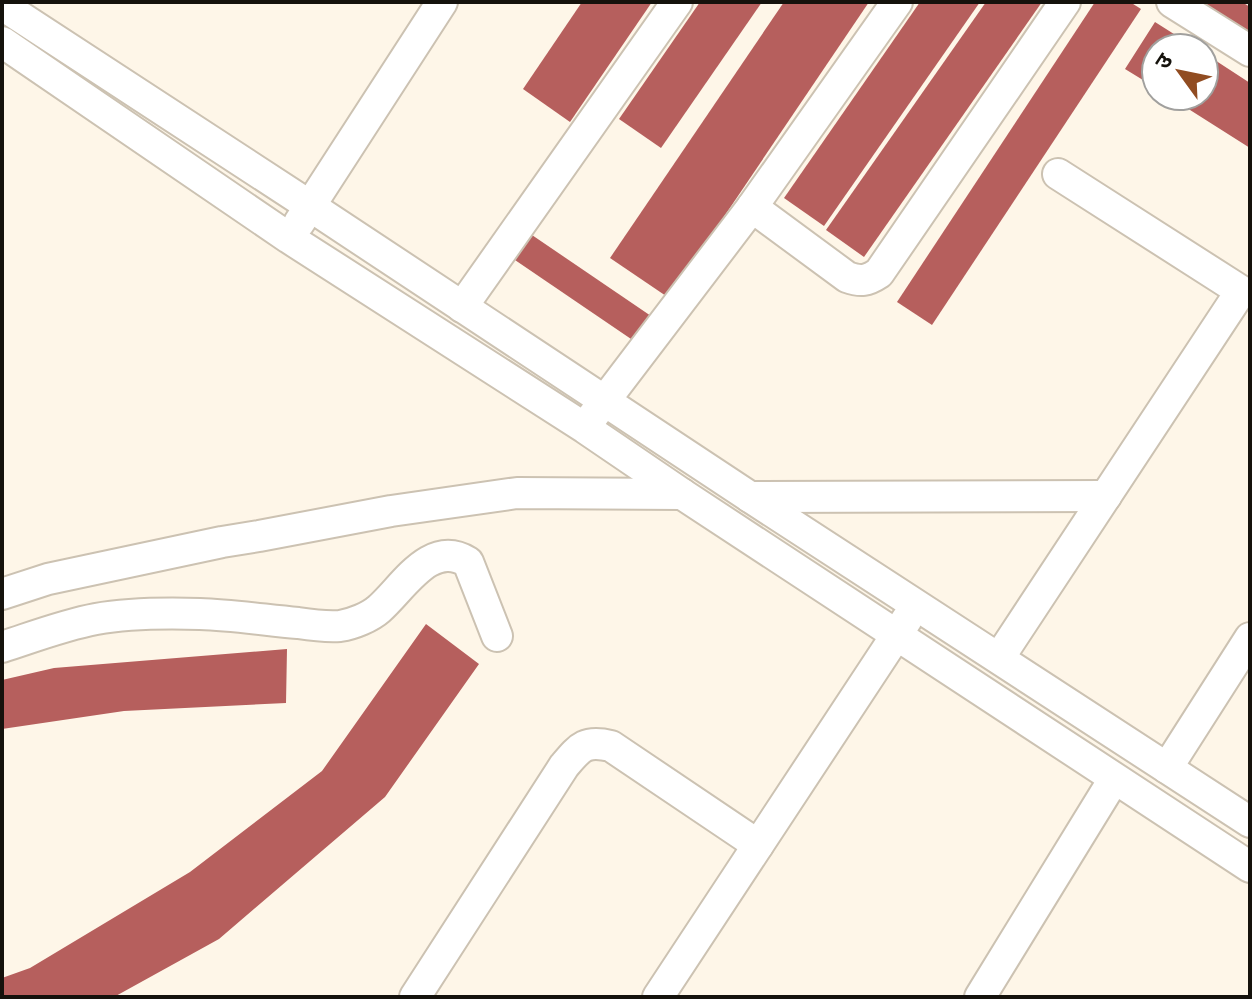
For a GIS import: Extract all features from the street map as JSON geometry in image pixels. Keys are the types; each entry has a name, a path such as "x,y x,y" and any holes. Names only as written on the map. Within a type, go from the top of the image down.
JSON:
{"street":[{"path":"289,238 442,2"},
{"path":"462,307 677,2"},
{"path":"585,428 752,207 897,2"},
{"path":"752,207 847,277 867,281 879,273 1065,2"},
{"path":"1172,2 1250,51"},
{"path":"2,5 604,402 1250,822"},
{"path":"2,42 289,238 585,428 1250,867"},
{"path":"999,658 1245,294 1058,174"},
{"path":"2,594 48,579 222,542 391,511 517,493 682,494"},
{"path":"750,497 1106,496"},
{"path":"2,647 55,629 98,619 140,615 200,614 342,626 377,611 417,570 445,554 468,562 497,636"},
{"path":"658,997 917,605"},
{"path":"1167,768 1250,638"},
{"path":"415,997 564,766 578,750 593,742 611,746 758,845"},
{"path":"980,997 1114,779"}],"building":[{"path":"582,2 652,2 570,122 523,89"},
{"path":"700,2 762,2 661,148 619,119"},
{"path":"784,2 869,2 669,298 610,258"},
{"path":"920,2 980,2 824,226 784,198"},
{"path":"986,2 1042,2 864,257 826,230"},
{"path":"1095,2 1130,2 1141,9 932,325 897,302"},
{"path":"1179,2 1242,2 1250,7 1250,47"},
{"path":"1155,22 1171,32 1149,32"},
{"path":"1140,46 1140,78 1125,69"},
{"path":"1220,63 1250,83 1250,148 1193,112 1220,112"},
{"path":"529,233 651,316 634,341 512,258"},
{"path":"426,624 479,664 385,797 219,939 114,997 2,997 2,978 30,968 190,872 322,771"},
{"path":"287,649 286,703 124,711 2,729 2,680 54,668"}]}
